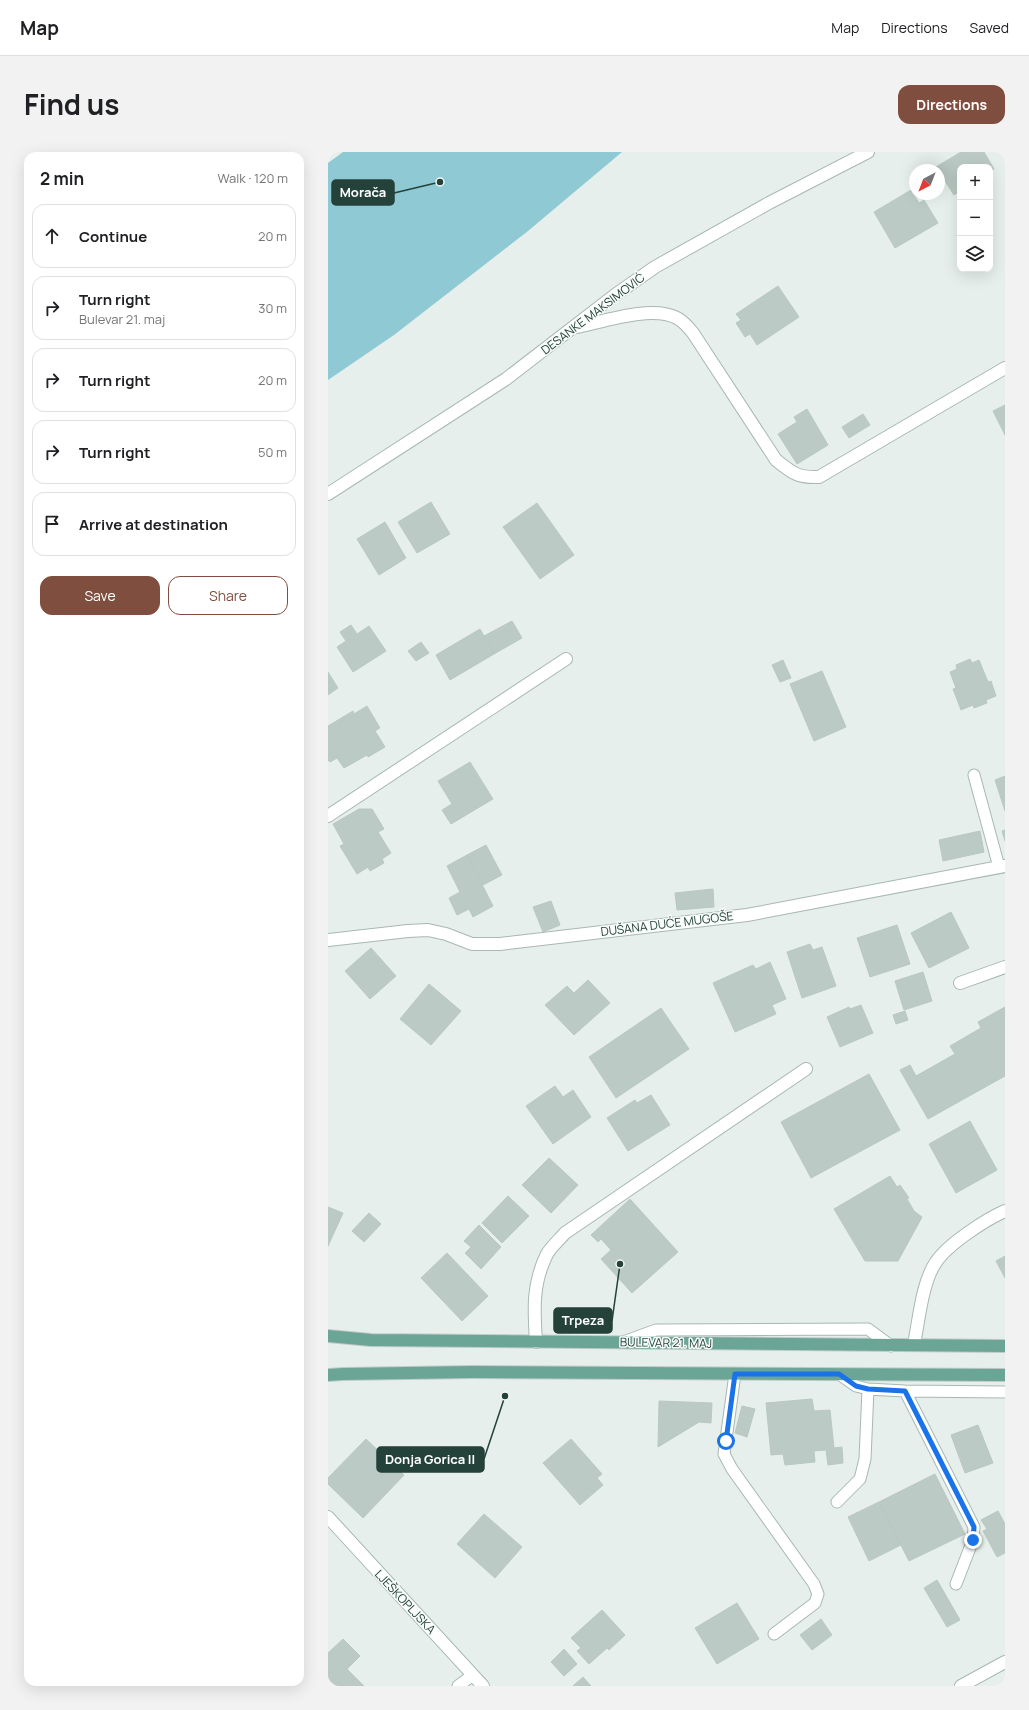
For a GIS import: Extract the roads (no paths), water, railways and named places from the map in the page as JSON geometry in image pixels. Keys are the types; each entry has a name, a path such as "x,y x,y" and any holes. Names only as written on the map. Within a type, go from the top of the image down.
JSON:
{"main road":[{"name":"BULEVAR 21. MAJ","path":"328,1336 371,1340 1005,1346"},
{"path":"328,1375 464,1372 1005,1375"}],"street":[{"name":"DESANKE MAKSIMOVIĆ","path":"328,494 506,379 615,295 655,267 769,203 868,152"},
{"path":"572,328 641,313 662,312 679,319 693,333 776,460 790,471 804,478 819,477 1005,368"},
{"path":"328,816 332,815 566,658"},
{"name":"DUŠANA DUĆE MUGOŠE","path":"328,940 428,930 446,934 472,944 507,943 747,915 1002,867"},
{"path":"960,982 1005,967"},
{"path":"536,1342 534,1304 535,1287 548,1253 565,1233 806,1069"},
{"path":"914,1344 924,1293 929,1275 936,1262 956,1242 1005,1212"},
{"name":"LJEŠKOPLJSKA","path":"328,1517 483,1686"},
{"path":"961,1686 1005,1662"}],"lane":[{"path":"974,775 1002,867"},
{"path":"735,1374 724,1454 732,1469 814,1584 818,1594 815,1603 774,1634"},
{"path":"839,1374 856,1386 868,1389 1005,1392"},
{"path":"837,1502 860,1479 866,1459 868,1389"},
{"path":"905,1391 974,1527 973,1540 956,1584"},
{"path":"458,1686 473,1676"}],"water":[{"path":"343,152 622,152 528,231 394,335 328,380 328,163"}],"place":[{"name":"Morača","path":"440,182"},
{"name":"Trpeza","path":"620,1264"},
{"name":"Donja Gorica II","path":"505,1396"}]}
